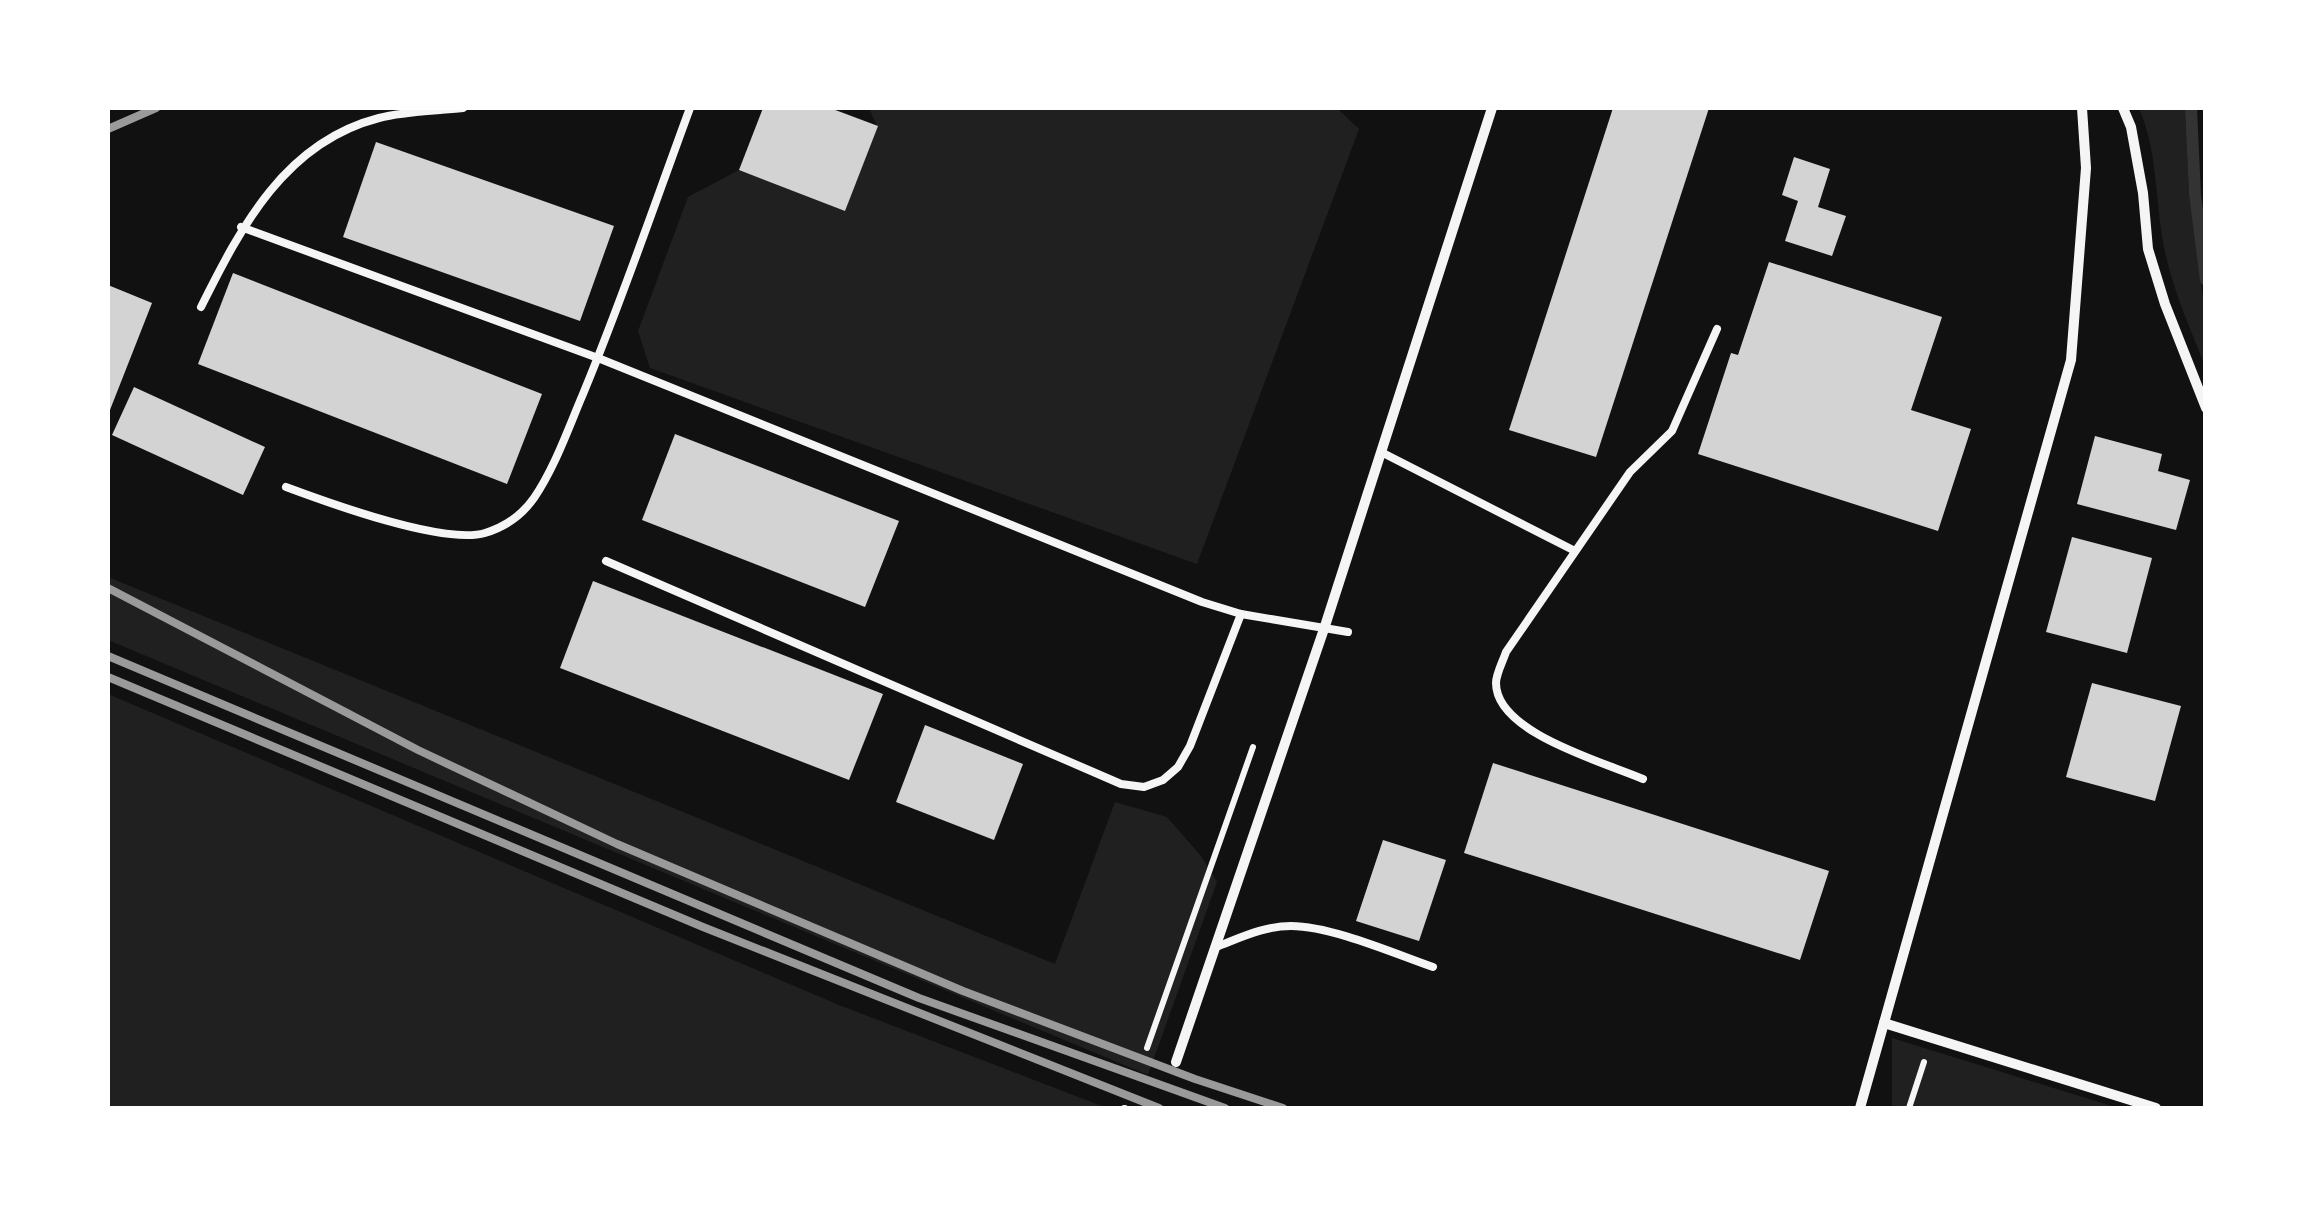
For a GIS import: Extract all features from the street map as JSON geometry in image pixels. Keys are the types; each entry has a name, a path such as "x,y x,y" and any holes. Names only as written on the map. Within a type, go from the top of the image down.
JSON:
{"street":[{"path":"1176,1062 1325,626 1492,108"},
{"path":"1860,1108 2071,360 2086,168 2082,108"},
{"path":"2123,108 2131,127 2140,177 2148,249 2206,408"},
{"path":"1884,1023 2156,1108"}],"lane":[{"path":"201,306 241,228 268,191 335,134 380,118 463,108"},
{"path":"286,487 352,512 447,533 481,534 509,524 533,500 561,447 690,108"},
{"path":"241,228 598,358 1202,602 1241,614 1348,632"},
{"path":"1643,779 1522,727 1504,708 1496,683 1506,652 1630,472 1672,431 1717,328"},
{"path":"1381,452 1575,551"},
{"path":"606,561 1121,784 1144,787 1162,780 1178,766 1190,746 1241,614"},
{"path":"1216,947 1251,933 1293,925 1342,936 1433,967"}],"path":[{"path":"1146,1048 1258,733"},
{"path":"1910,1108 1931,1038"}],"shaded area":[{"path":"869,108 1337,108 1359,129 1197,564 650,368 638,331 688,197 739,170 845,210 877,126"},
{"path":"2139,108 2185,108 2189,196 2205,311 2205,366 2167,262 2153,159"},
{"path":"108,577 1055,964 1115,802 1167,817 1201,856 1217,882 1148,1075 108,640"},
{"path":"108,694 839,1005 1107,1108 108,1108"},
{"path":"1892,1038 2118,1108 1892,1108"}],"building":[{"path":"763,108 830,108 878,126 845,211 739,170"},
{"path":"1613,108 1709,108 1596,457 1509,430"},
{"path":"376,142 614,226 580,321 343,237"},
{"path":"1794,157 1830,169 1818,207 1846,216 1832,256 1785,241 1798,201 1782,195"},
{"path":"1769,262 1942,317 1911,410 1971,429 1938,531 1698,454 1731,353 1738,355"},
{"path":"233,273 542,394 507,484 198,364"},
{"path":"108,285 152,303 108,415"},
{"path":"134,387 265,447 243,495 112,435"},
{"path":"675,434 899,521 865,607 642,520"},
{"path":"2095,436 2162,454 2158,471 2190,480 2176,530 2077,504"},
{"path":"2072,537 2152,558 2127,653 2046,632"},
{"path":"593,581 883,694 849,780 560,668"},
{"path":"2092,683 2181,706 2155,801 2066,777"},
{"path":"925,725 1023,764 994,840 896,802"},
{"path":"1493,763 1829,871 1800,960 1464,853"},
{"path":"1383,840 1446,860 1419,941 1356,921"}],"waterway":[{"path":"2191,108 2195,195 2206,280"}],"railway":[{"path":"108,129 156,108"},
{"path":"108,588 418,750 617,844 963,991 1283,1108"},
{"path":"108,656 919,998 1225,1108"},
{"path":"108,677 703,927 1159,1108"}]}
